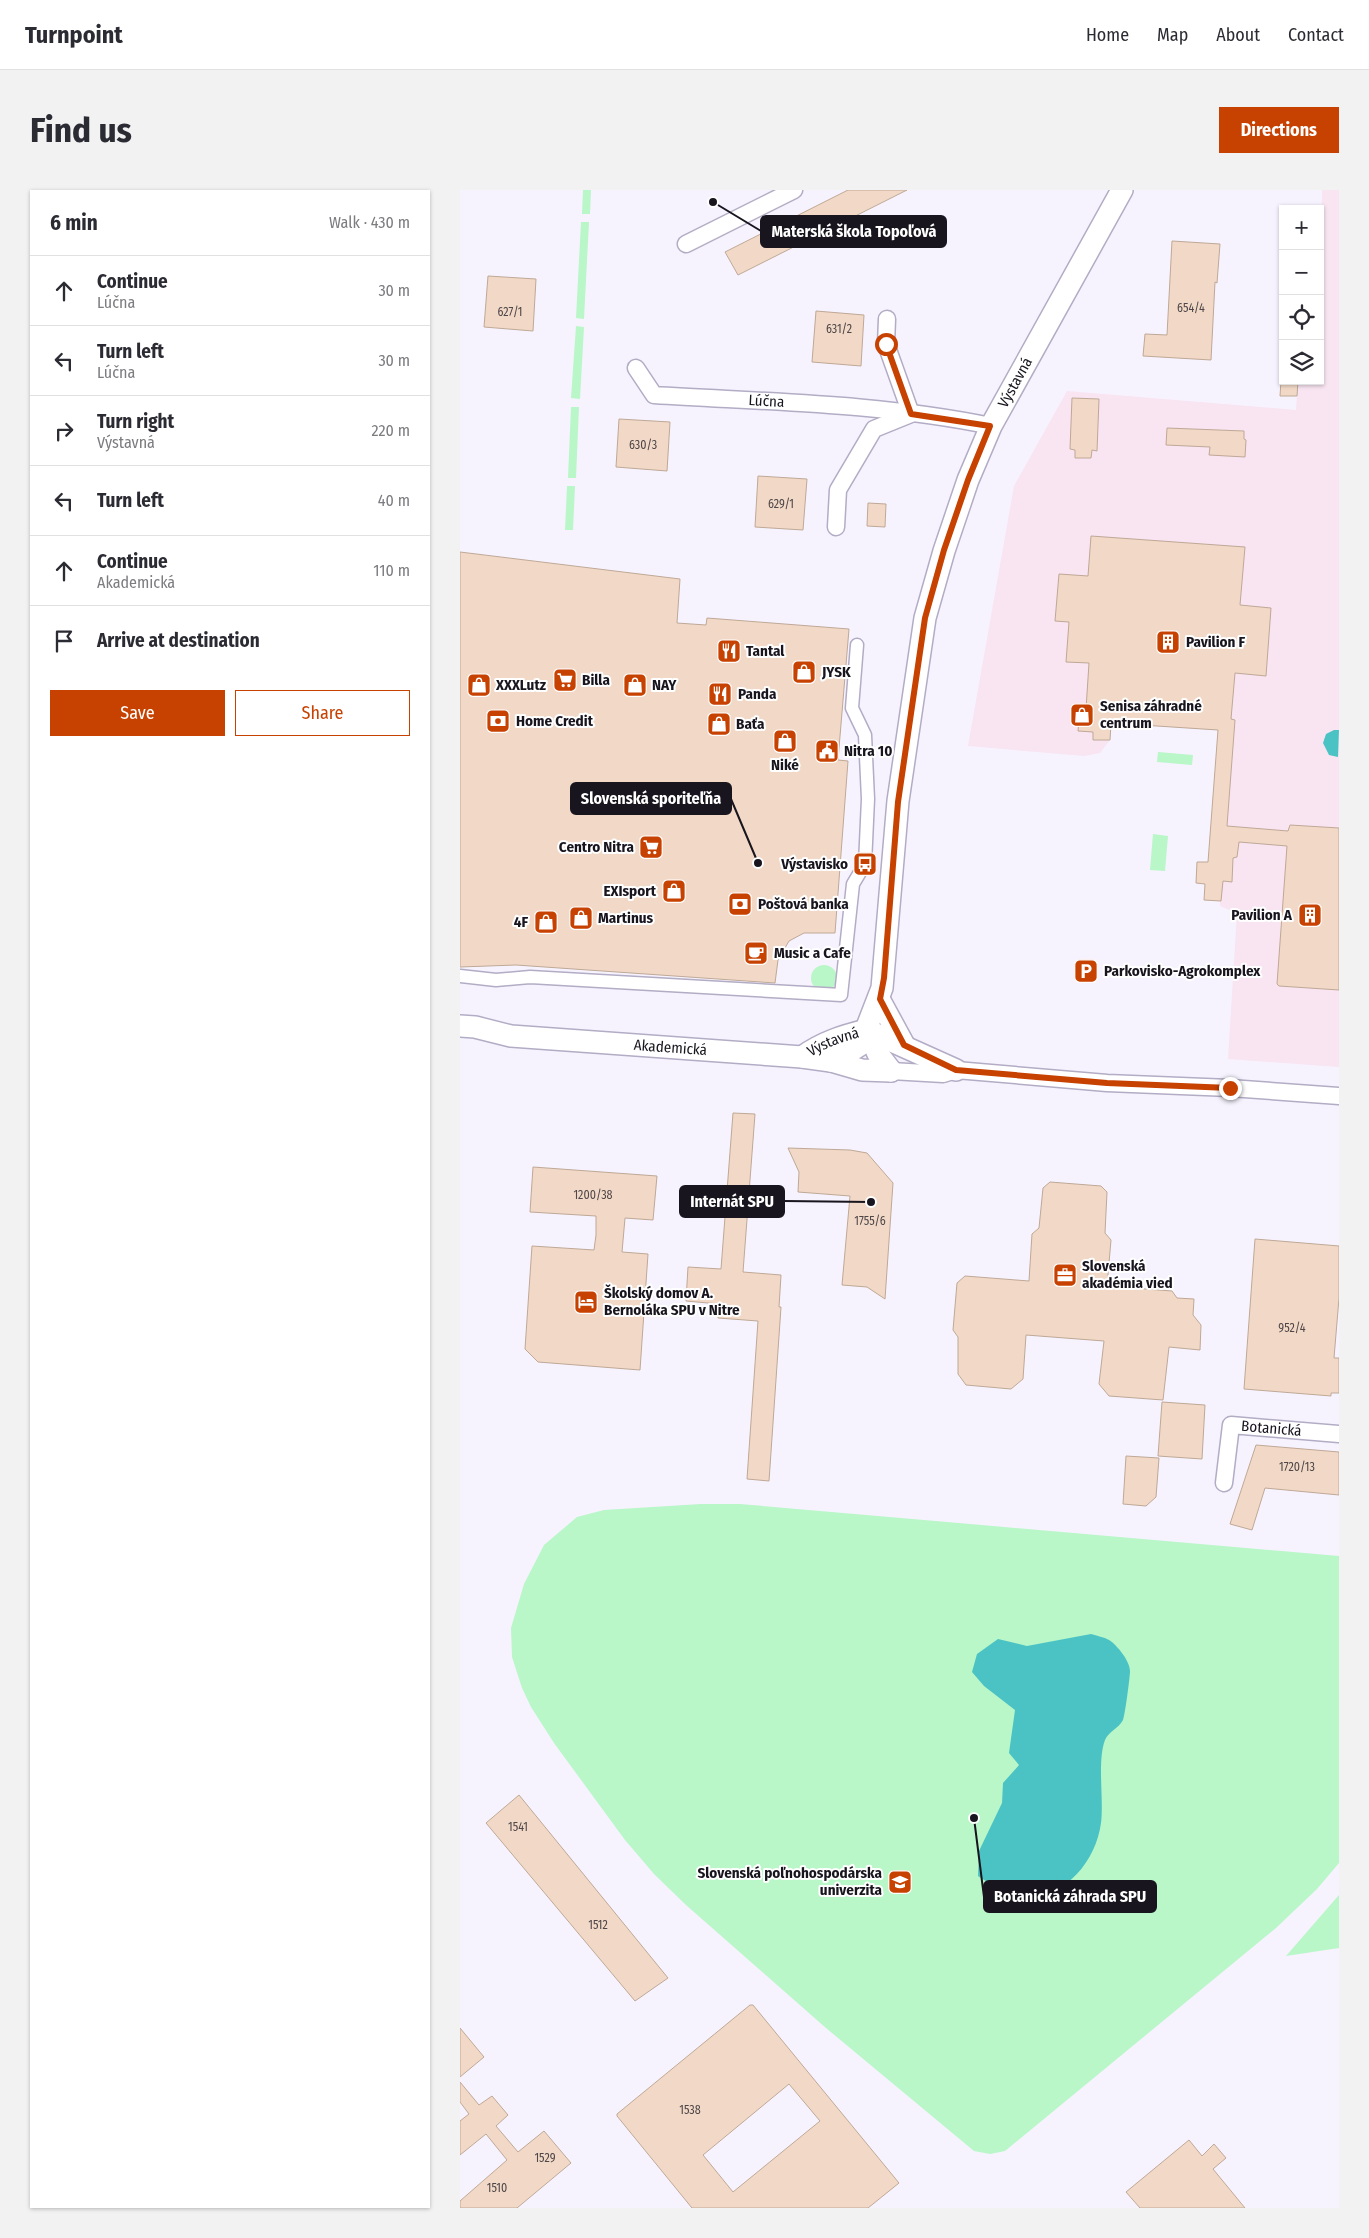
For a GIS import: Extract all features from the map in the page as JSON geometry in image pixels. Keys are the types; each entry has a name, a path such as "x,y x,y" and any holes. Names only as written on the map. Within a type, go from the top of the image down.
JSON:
{"street":[{"path":"686,244 794,190"},
{"name":"Výstavná","path":"831,1061 860,1045 880,999 884,978 898,802 925,618 944,550 968,480 990,426 1122,190"},
{"path":"836,527 838,490 874,429 911,414 886,344 887,319"},
{"name":"Lúčna","path":"636,368 654,395 798,403 911,414 990,426"},
{"path":"460,976 496,980 530,977 841,995 853,884 865,864 868,808 865,735 852,708 857,645"},
{"path":"880,999 904,1045"},
{"name":"Akademická","path":"460,1026 511,1036 802,1057 831,1061 862,1070 891,1071"},
{"path":"867,1030 956,1070 1107,1083 1339,1096"},
{"path":"867,1030 878,1054 891,1071 943,1074 956,1070"},
{"name":"Výstavná","path":"802,1057 834,1038 867,1030"},
{"name":"Akademická","path":"460,1040 482,1041 511,1036"},
{"name":"Botanická","path":"1224,1483 1231,1425 1339,1434"}],"shaded area":[{"path":"1322,190 1339,190 1339,1067 1228,1059 1237,913 1220,906 1220,901 1204,900 1205,884 1196,883 1197,862 1208,862 1218,730 1111,723 1110,740 1100,753 1084,756 968,746 1014,486 1067,391 1296,410 1298,385 1324,385 1324,205 1322,205"}],"green space":[{"path":"583,190 591,190 590,214 582,214"},
{"path":"581,222 589,222 584,319 576,318"},
{"path":"576,326 584,327 580,399 571,398"},
{"path":"571,407 579,407 576,478 568,478"},
{"path":"567,486 575,486 573,530 565,530"},
{"path":"1158,752 1193,755 1192,765 1157,762"},
{"path":"1153,834 1168,836 1165,871 1150,870"},
{"path":"824,965 833,969 837,978 833,987 824,991 815,987 811,978 815,969"},
{"path":"701,1504 740,1504 1339,1556 1339,1863 1317,1889 1276,1928 1005,2151 990,2154 974,2151 826,2028 686,1905 654,1874 625,1840 554,1743 531,1707 522,1688 512,1657 511,1628 524,1584 544,1545 577,1517 604,1510"},
{"path":"1339,1895 1339,1948 1286,1956"}],"water":[{"path":"1339,730 1338,757 1329,755 1323,743 1326,734"},
{"path":"1091,1634 1112,1642 1125,1658 1130,1671 1123,1720 1106,1737 1101,1758 1102,1813 1098,1837 1086,1863 1066,1884 1054,1891 1041,1895 1026,1897 1013,1895 978,1876 979,1851 1002,1803 1003,1783 1019,1765 1009,1753 1015,1710 984,1686 972,1672 977,1654 998,1639 1027,1646"}],"building":[{"path":"848,190 907,190 738,275 725,252"},
{"path":"1172,241 1220,244 1217,283 1215,282 1211,360 1143,356 1145,334 1167,335"},
{"path":"488,276 536,279 533,331 484,327"},
{"path":"816,311 864,315 861,366 812,362"},
{"path":"1281,385 1298,385 1297,396 1280,396"},
{"path":"1072,398 1099,399 1097,451 1092,450 1091,458 1075,458 1075,450 1070,449"},
{"path":"619,419 670,422 667,471 616,467"},
{"path":"1167,428 1244,431 1244,439 1246,440 1245,457 1209,455 1210,447 1166,445"},
{"path":"758,476 807,479 803,530 755,527"},
{"path":"868,503 886,504 885,527 867,526"},
{"name":"Pavilion F","path":"1091,536 1245,547 1240,605 1271,608 1266,676 1235,673 1231,719 1235,720 1227,826 1288,831 1290,825 1339,828 1339,990 1279,986 1277,984 1287,846 1239,842 1237,857 1233,858 1232,882 1223,881 1221,901 1204,900 1205,884 1196,883 1197,862 1208,862 1218,730 1111,723 1110,740 1093,740 1093,732 1078,731 1080,709 1086,709 1089,663 1066,662 1069,622 1055,621 1059,574 1088,576"},
{"name":"Centro Nitra","path":"460,552 680,579 677,623 706,625 707,618 849,629 838,760 848,761 835,933 804,933 789,941 778,960 775,983 516,965 460,967"},
{"path":"733,1113 755,1114 743,1272 781,1275 779,1307 781,1307 769,1481 747,1479 758,1321 718,1318 719,1304 686,1301 688,1267 721,1269"},
{"path":"788,1148 850,1150 867,1153 893,1183 885,1299 867,1287 842,1285 850,1196 798,1192 799,1172"},
{"path":"533,1167 657,1176 653,1220 625,1218 622,1252 648,1254 640,1370 538,1362 525,1349 532,1246 594,1250 596,1235 596,1216 530,1212"},
{"path":"1050,1182 1101,1186 1107,1192 1105,1233 1111,1240 1107,1286 1172,1291 1177,1298 1194,1299 1193,1315 1201,1325 1200,1350 1169,1347 1163,1400 1109,1396 1099,1384 1104,1341 1026,1335 1023,1379 1011,1389 966,1385 958,1374 958,1337 953,1330 957,1283 965,1276 1029,1281 1032,1234 1039,1228 1043,1188"},
{"path":"1255,1239 1339,1246 1339,1298 1334,1358 1339,1358 1339,1393 1331,1393 1331,1396 1244,1389"},
{"path":"1162,1402 1205,1405 1202,1459 1158,1456"},
{"path":"1256,1445 1339,1452 1339,1495 1265,1488 1252,1530 1230,1524"},
{"path":"1126,1456 1159,1458 1156,1497 1146,1506 1123,1504"},
{"path":"519,1795 668,1978 635,2001 486,1823"},
{"path":"750,2005 753,2005 899,2183 868,2208 692,2208 617,2114","holes":["789,2084 820,2121 733,2192 703,2155"]},
{"path":"460,2028 484,2057 460,2077"},
{"path":"460,2082 479,2105 492,2096 508,2115 496,2126 518,2152 544,2131 571,2163 517,2208 460,2208 460,2201 507,2160 486,2134 460,2155 460,2121 469,2114 460,2102"},
{"path":"1189,2140 1202,2156 1214,2144 1226,2158 1213,2169 1245,2208 1140,2208 1126,2192"}],"place":[{"name":"Materská škola Topoľová","path":"713,202"},
{"name":"Pavilion F","path":"1168,642"},
{"name":"Tantal","path":"729,651"},
{"name":"JYSK","path":"804,672"},
{"name":"Billa","path":"565,680"},
{"name":"XXXLutz","path":"479,685"},
{"name":"NAY","path":"635,685"},
{"name":"Panda","path":"720,694"},
{"name":"Senisa záhradné centrum","path":"1082,715"},
{"name":"Home Credit","path":"498,721"},
{"name":"Baťa","path":"719,724"},
{"name":"Niké","path":"785,741"},
{"name":"Nitra 10","path":"827,751"},
{"name":"Centro Nitra","path":"651,847"},
{"name":"Slovenská sporiteľňa","path":"758,863"},
{"name":"Výstavisko","path":"865,864"},
{"name":"EXIsport","path":"674,891"},
{"name":"Poštová banka","path":"740,904"},
{"name":"Pavilion A","path":"1310,915"},
{"name":"Martinus","path":"581,918"},
{"name":"4F","path":"546,922"},
{"name":"Music a Cafe","path":"756,953"},
{"name":"Parkovisko-Agrokomplex","path":"1086,971"},
{"name":"Internát SPU","path":"871,1202"},
{"name":"Slovenská akadémia vied","path":"1065,1275"},
{"name":"Školský domov A. Bernoláka SPU v Nitre","path":"586,1302"},
{"name":"Botanická záhrada SPU","path":"974,1818"},
{"name":"Slovenská poľnohospodárska univerzita","path":"900,1882"}],"route":[{"path":"886,344 911,414 990,426 968,480 944,550 925,618 898,802 884,978 880,999 904,1045 956,1070 1020,1074 1107,1083 1230,1088"}]}
